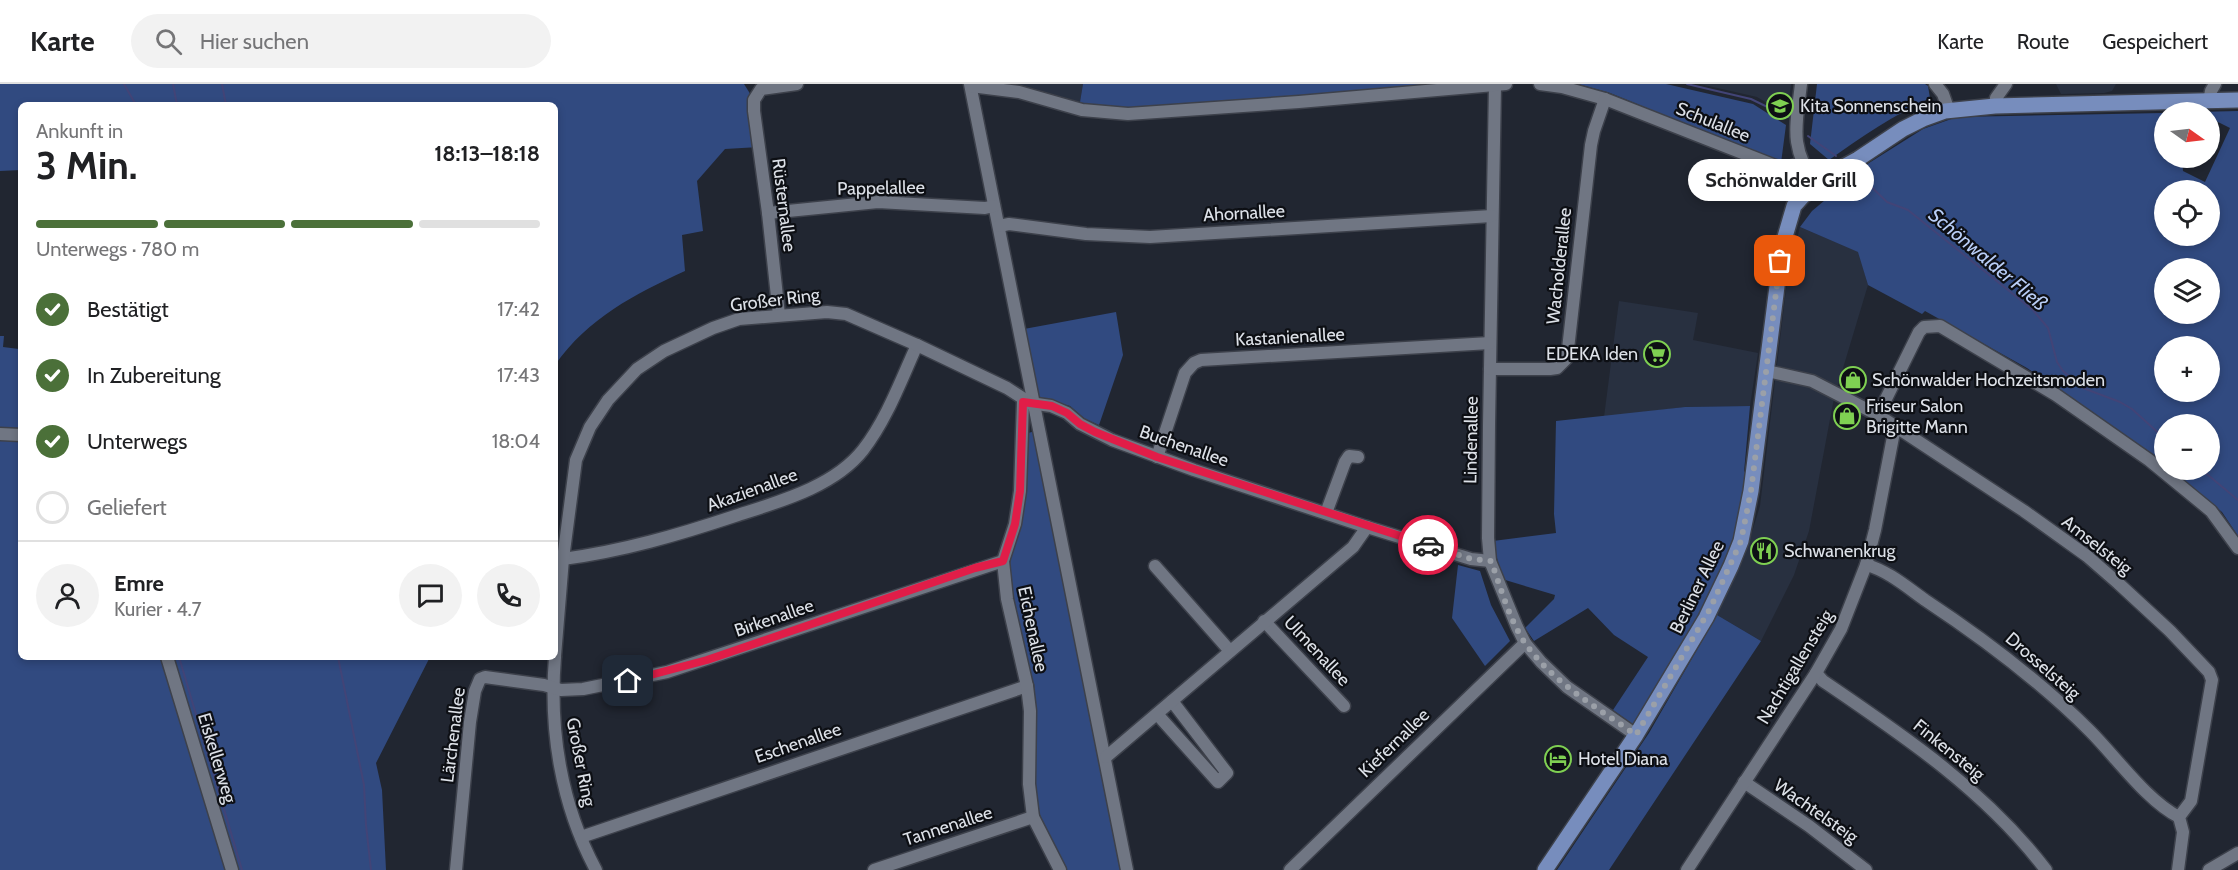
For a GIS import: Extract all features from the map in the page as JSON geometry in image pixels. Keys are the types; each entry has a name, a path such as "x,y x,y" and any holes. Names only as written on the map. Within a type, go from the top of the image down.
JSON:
{"main road":[{"name":"Berliner Allee","path":"1545,870 1636,735 1710,609 1741,541 1751,491 1782,246 1794,206 1816,185 1903,129 1923,118 1949,111 1995,106 2238,100"}],"street":[{"name":"Rüsternallee","path":"779,315 754,100 761,89 797,84"},
{"name":"Schulallee","path":"1540,84 1562,87 1605,99 1784,170 1802,163"},
{"path":"1801,84 1795,142 1802,163 1816,185"},
{"path":"1935,84 1943,94 1949,111"},
{"path":"1995,106 1996,98 2006,84"},
{"path":"2209,101 2215,84"},
{"path":"1127,870 970,85 1019,92 1082,110 1128,114 1500,85"},
{"name":"Lindenallee","path":"1500,85 1492,216 1488,538 1491,561 1525,643 1567,687 1636,735"},
{"name":"Wacholderallee","path":"1490,369 1557,368 1567,358 1591,145 1605,99"},
{"name":"Pappelallee","path":"768,213 878,202 985,208 994,206"},
{"name":"Ahornallee","path":"999,226 1009,224 1086,234 1150,237 1492,216"},
{"name":"Großer Ring","path":"558,620 563,559 576,460 590,427 608,400 637,369 689,338 739,319 827,312 846,314 917,345 1006,388 1035,405"},
{"path":"1878,415 1918,332 1924,327 1940,326 2056,395 2149,460 2211,511 2238,548"},
{"name":"Kastanienallee","path":"1157,457 1185,373 1194,363 1201,360 1490,343"},
{"name":"Akazienallee","path":"563,559 664,540 790,498 813,487 843,468 862,450 880,424 917,345"},
{"name":"Amselsteig","path":"1767,371 1812,381 1878,415 1896,429 2024,511 2086,556 2170,631 2209,672 2212,680 2211,690 2191,801 2179,817"},
{"name":"Eichenallee","path":"1035,405 1023,402 1020,491 1015,524 1003,561 1007,599 1027,686 1030,711 1029,784 1033,817 1060,870"},
{"name":"Buchenallee","path":"1035,405 1052,406 1095,432 1157,457 1471,559 1491,561"},
{"name":"Nachtigallensteig","path":"1687,870 1816,673 1841,629 1866,565 1896,429"},
{"path":"0,434 18,435"},
{"path":"1326,513 1345,462 1349,456 1358,457"},
{"name":"Ulmenallee","path":"1106,757 1353,547 1366,526"},
{"name":"Birkenallee","path":"552,688 583,689 667,672 975,568 1003,561"},
{"name":"Drosselsteig","path":"1866,565 1900,582 1937,607 1990,644 2030,676 2090,731 2163,808 2179,817"},
{"path":"1155,567 1230,651"},
{"name":"Ulmenallee","path":"1264,621 1344,706"},
{"name":"Kiefernallee","path":"1290,870 1525,643"},
{"name":"Eiskellerweg","path":"168,660 232,870"},
{"name":"Großer Ring","path":"555,660 552,688 557,749 571,810 596,870"},
{"name":"Finkensteig","path":"1816,673 1822,681 1912,742 1964,784 2017,835 2046,870"},
{"name":"Lärchenallee","path":"456,870 470,722 477,682 485,677 552,688"},
{"name":"Eschenallee","path":"581,837 1027,686"},
{"path":"1157,714 1218,782 1227,772 1172,701"},
{"name":"Wachtelsteig","path":"1744,782 1809,826 1866,870"},
{"name":"Tannenallee","path":"874,870 1033,817"},
{"path":"2178,870 2183,832 2179,817"},
{"path":"2209,870 2238,853"}],"shaded area":[{"path":"0,84 744,84 754,100 759,147 725,149 697,181 703,231 682,235 685,271 631,298 597,321 568,348 558,361 558,102 18,102 18,170 0,171"},
{"path":"1018,84 1083,84 1080,102"},
{"path":"1083,84 1442,84 1299,102 1082,110 1080,102"},
{"path":"1578,84 1666,84 1753,104 1786,125 1781,163 1610,93"},
{"name":"Kita Sonnenschein","path":"1700,84 1791,84 1787,115 1757,97"},
{"path":"1817,84 1925,84 1928,86 1930,98 1878,127 1829,160 1810,144"},
{"path":"2056,84 2116,84 2112,91 2104,93 2061,94"},
{"path":"2220,111 2238,111 2238,536 2222,512 2184,480 2220,480 2220,414 2154,414 2154,456 2027,368 1925,311 1922,314 1868,285 1858,252 1800,227 1812,211 1869,163 1923,129 1957,117 2154,113 2154,168 2183,168 2183,171 2201,180 2154,180 2154,246 2220,246 2220,180 2206,180 2211,168 2220,168 2220,150 2230,128 2220,123"},
{"path":"1800,227 1859,252 1868,285 1834,398 1809,531 1794,575 1761,641 1717,615 1744,558 1760,506 1788,273"},
{"path":"1619,301 1698,313 1693,340 1758,353 1750,406 1685,407 1604,417"},
{"path":"1116,312 1123,355 1099,425 1085,419 1070,406 1038,397 1024,329"},
{"path":"0,336 4,336 3,347 18,349 18,660 428,660 376,763 382,790 386,870 0,870"},
{"path":"1750,406 1744,472 1749,467 1738,524 1728,557 1720,579 1698,622 1635,726 1613,710 1648,657 1614,635 1588,608 1534,641 1525,628 1554,599 1555,595 1502,579 1493,541 1556,533 1554,514 1556,421 1685,407"},
{"path":"1035,431 1122,870 1067,870 1048,839 1038,809 1008,572 1025,434"},
{"path":"1458,565 1480,571 1491,605 1510,641 1485,666 1452,618"},
{"path":"1717,615 1761,641 1609,870 1557,870 1649,733"}],"waterway":[{"path":"124,84 134,102"},
{"path":"173,84 176,102"},
{"path":"222,84 225,102"},
{"name":"Schönwalder Fließ","path":"1687,84 1751,99 1788,117"},
{"name":"Schönwalder Fließ","path":"1808,136 1836,156"},
{"name":"Schönwalder Fließ","path":"1860,176 1887,202 1908,210 2033,310 2048,328 2057,362 2063,371 2083,388 2132,409 2154,429"},
{"name":"Schönwalder Fließ","path":"2214,480 2238,500"},
{"path":"180,660 242,870"},
{"path":"339,660 364,785 371,870"}],"way so far":[{"path":"1428,545 1471,559 1491,561 1525,643 1567,687 1636,735 1689,648 1731,566 1741,541 1751,491 1780,261"}],"place":[{"name":"Kita Sonnenschein","path":"1780,106"},
{"name":"Schönwalder Grill","path":"1780,261"},
{"name":"EDEKA Iden","path":"1657,354"},
{"name":"Schönwalder Hochzeitsmoden","path":"1853,380"},
{"name":"Friseur Salon Brigitte Mann","path":"1847,416"},
{"name":"Schwanenkrug","path":"1764,551"},
{"name":"Hotel Diana","path":"1558,759"}],"route":[{"path":"628,681 707,660 975,568 1003,561 1015,524 1020,491 1023,402 1052,406 1095,432 1157,457 1428,545"}]}
